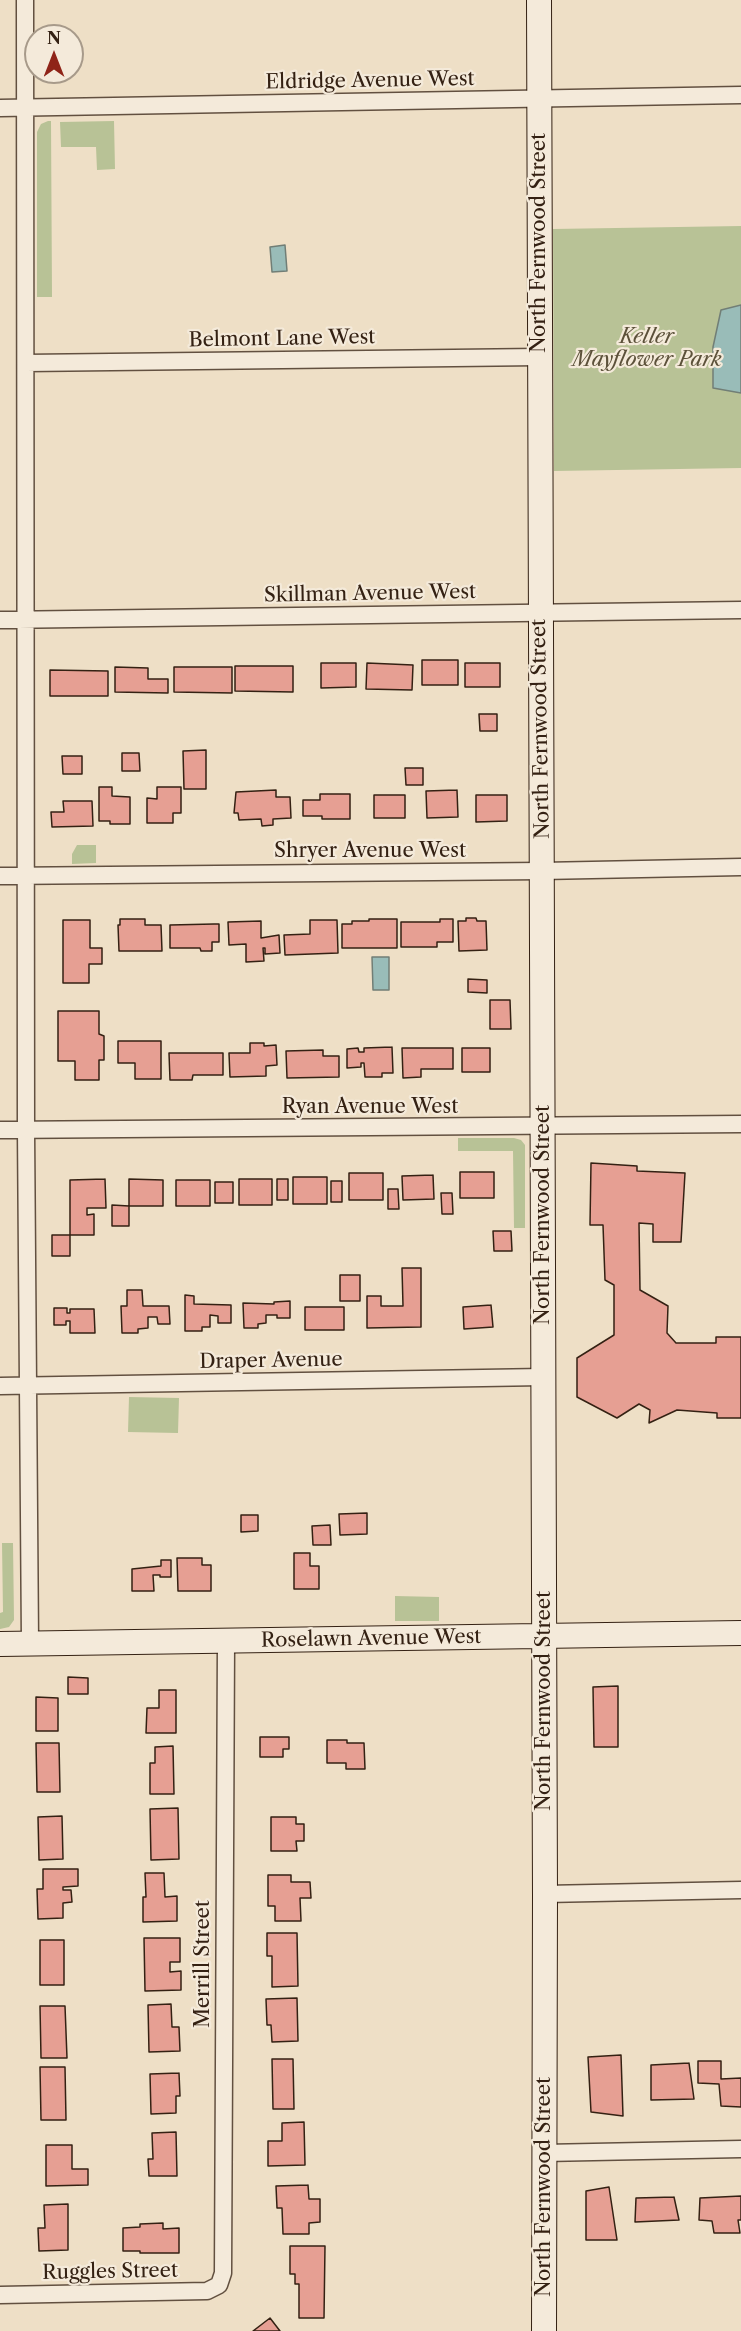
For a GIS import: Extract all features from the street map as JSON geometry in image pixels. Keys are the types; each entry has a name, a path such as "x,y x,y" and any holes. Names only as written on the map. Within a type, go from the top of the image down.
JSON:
{"street":[{"path":"25,0 26,1130 30,1644"},
{"name":"North Fernwood Street","path":"539,0 545,1894 544,2331"},
{"name":"Eldridge Avenue West","path":"0,108 741,95"},
{"name":"Belmont Lane West","path":"26,363 539,357"},
{"name":"Skillman Avenue West","path":"0,620 741,610"},
{"name":"Shryer Avenue West","path":"0,876 741,867"},
{"name":"Ryan Avenue West","path":"0,1130 741,1124"},
{"name":"Draper Avenue","path":"0,1386 543,1377"},
{"name":"Roselawn Avenue West","path":"0,1644 741,1633"},
{"name":"Merrill Street","path":"219,2285 223,2273 225,1642"},
{"path":"545,1894 741,1890"},
{"path":"544,2153 741,2149"},
{"name":"Ruggles Street","path":"0,2295 207,2290 219,2285"}],"green space":[{"path":"51,121 52,297 37,297 37,132 41,124"},
{"path":"114,121 115,169 97,170 96,147 61,147 60,122"},
{"name":"Keller Mayflower Park","path":"741,226 741,468 554,471 553,229"},
{"path":"77,845 96,845 96,863 72,864 72,854"},
{"path":"458,1138 514,1138 521,1140 525,1145 525,1228 514,1228 513,1151 458,1151"},
{"path":"129,1397 179,1398 178,1433 128,1432"},
{"path":"2,1543 13,1543 14,1620 9,1627 0,1629 0,1613 3,1612"},
{"path":"395,1596 439,1597 439,1621 395,1621"}],"water":[{"path":"285,245 287,271 272,272 270,247"},
{"path":"741,305 741,393 713,388 713,347 721,310"},
{"path":"372,957 389,957 389,990 373,990"}],"building":[{"path":"422,660 458,660 458,685 422,685"},
{"path":"321,663 356,663 356,687 321,688"},
{"path":"367,663 413,665 412,690 366,689"},
{"path":"465,663 500,663 500,687 465,687"},
{"path":"235,666 293,666 293,692 235,691"},
{"path":"115,667 148,668 148,679 168,679 168,693 115,692"},
{"path":"174,667 232,667 232,693 174,692"},
{"path":"50,670 108,671 108,696 50,696"},
{"path":"479,714 497,714 497,731 480,731"},
{"path":"206,750 206,789 184,789 183,751"},
{"path":"122,753 139,753 140,771 122,771"},
{"path":"62,756 82,756 82,774 63,774"},
{"path":"405,768 423,768 423,785 406,785"},
{"path":"99,787 112,787 112,796 130,797 130,824 110,824 110,821 99,821"},
{"path":"157,787 181,787 181,813 173,813 173,823 147,823 147,798 157,799"},
{"path":"276,790 276,797 290,797 291,818 273,819 273,825 262,826 261,819 239,820 238,813 234,813 236,792"},
{"path":"457,790 458,817 427,818 426,791"},
{"path":"320,794 350,794 350,819 303,816 303,800 320,800"},
{"path":"374,795 405,795 405,818 374,818"},
{"path":"476,795 507,795 507,821 476,822"},
{"path":"63,801 92,801 93,826 52,827 51,812 64,812"},
{"path":"466,918 486,921 487,950 459,951 458,921 466,921"},
{"path":"120,919 145,919 145,925 161,925 162,951 119,951 118,925 120,925"},
{"path":"369,919 397,919 397,948 342,948 342,924 352,924 352,921 369,921"},
{"path":"440,919 453,919 453,942 437,942 437,947 401,947 401,922 440,922"},
{"path":"63,920 90,920 90,948 102,948 102,964 89,964 89,983 63,983"},
{"path":"310,920 337,920 338,953 285,955 284,935 310,934"},
{"path":"261,921 261,938 279,935 280,953 265,954 265,948 263,948 264,961 246,962 246,944 229,945 228,922"},
{"path":"219,924 219,942 212,942 212,951 201,951 200,948 170,948 170,925"},
{"path":"468,979 487,980 487,993 468,992"},
{"path":"490,1000 510,1000 511,1029 490,1029"},
{"path":"58,1011 99,1011 99,1034 104,1036 104,1060 99,1060 99,1080 75,1080 75,1061 58,1061"},
{"path":"118,1041 161,1041 161,1079 135,1079 135,1063 118,1063"},
{"path":"250,1043 264,1043 264,1046 276,1045 277,1065 266,1066 266,1076 230,1077 229,1053 250,1053"},
{"path":"392,1047 393,1073 382,1073 382,1077 365,1077 364,1063 361,1063 361,1067 347,1068 347,1049 358,1048 359,1052 364,1052 364,1048"},
{"path":"402,1048 453,1048 453,1069 421,1069 421,1077 403,1078"},
{"path":"462,1048 490,1048 490,1072 462,1072"},
{"path":"323,1050 323,1056 339,1056 339,1077 287,1078 286,1051"},
{"path":"169,1053 223,1053 223,1075 193,1075 192,1080 170,1080"},
{"path":"591,1163 637,1166 637,1171 685,1173 681,1242 653,1242 653,1224 639,1223 640,1290 668,1306 667,1333 676,1343 716,1343 716,1337 741,1337 741,1418 717,1418 717,1413 677,1410 649,1423 650,1410 639,1404 617,1418 577,1397 577,1358 614,1335 614,1285 605,1280 603,1225 590,1225"},
{"path":"460,1172 494,1172 494,1198 460,1198"},
{"path":"349,1173 383,1173 383,1200 349,1200"},
{"path":"433,1175 434,1199 403,1200 402,1176"},
{"path":"293,1177 327,1177 327,1204 293,1204"},
{"path":"105,1179 106,1208 87,1208 87,1215 94,1214 94,1235 70,1235 70,1180"},
{"path":"129,1179 163,1180 163,1206 129,1206"},
{"path":"239,1179 272,1179 272,1205 239,1205"},
{"path":"277,1179 288,1179 288,1200 277,1200"},
{"path":"176,1180 210,1180 210,1206 176,1206"},
{"path":"331,1181 342,1181 342,1202 331,1202"},
{"path":"215,1182 233,1182 233,1203 215,1203"},
{"path":"388,1189 398,1189 399,1209 388,1209"},
{"path":"441,1193 452,1193 453,1214 442,1214"},
{"path":"112,1205 129,1206 129,1226 112,1226"},
{"path":"493,1231 511,1231 512,1251 494,1251"},
{"path":"52,1235 70,1235 70,1256 52,1256"},
{"path":"402,1268 421,1268 421,1327 367,1328 367,1296 381,1296 381,1306 403,1306"},
{"path":"340,1275 360,1275 360,1301 340,1301"},
{"path":"127,1290 142,1290 143,1306 169,1306 170,1324 158,1324 157,1317 148,1317 148,1328 138,1329 138,1333 122,1333 121,1306 127,1306"},
{"path":"185,1295 194,1296 194,1304 231,1305 231,1323 218,1323 218,1316 210,1315 210,1327 202,1327 202,1331 185,1331"},
{"path":"290,1301 290,1318 266,1315 266,1323 258,1324 258,1328 244,1328 243,1303 274,1304 274,1302"},
{"path":"491,1305 493,1327 464,1329 463,1307"},
{"path":"305,1307 344,1307 344,1330 305,1330"},
{"path":"54,1308 67,1308 67,1313 70,1313 70,1309 94,1309 95,1333 70,1333 70,1321 66,1321 66,1325 54,1325"},
{"path":"367,1513 367,1534 340,1535 339,1514"},
{"path":"241,1515 258,1515 258,1531 241,1532"},
{"path":"330,1525 331,1545 313,1545 312,1526"},
{"path":"294,1553 310,1553 310,1566 319,1566 319,1589 294,1589"},
{"path":"177,1558 202,1558 202,1565 211,1565 211,1591 178,1591"},
{"path":"161,1560 171,1560 171,1577 153,1575 154,1591 132,1591 132,1569 161,1566"},
{"path":"68,1677 88,1678 88,1694 68,1694"},
{"path":"618,1686 618,1747 594,1747 593,1687"},
{"path":"159,1690 176,1690 176,1733 146,1733 147,1708 159,1708"},
{"path":"36,1697 58,1698 58,1731 36,1731"},
{"path":"260,1737 289,1737 289,1749 283,1749 283,1757 260,1757"},
{"path":"327,1740 364,1743 365,1769 346,1769 346,1763 327,1763"},
{"path":"36,1743 59,1743 60,1792 37,1792"},
{"path":"173,1746 174,1794 150,1794 150,1763 155,1763 155,1747"},
{"path":"178,1808 179,1859 151,1860 150,1809"},
{"path":"62,1816 63,1859 39,1860 38,1817"},
{"path":"271,1817 296,1817 296,1824 304,1824 304,1841 296,1841 297,1851 271,1851"},
{"path":"43,1869 78,1869 78,1886 63,1887 63,1890 71,1890 72,1902 63,1903 63,1918 38,1919 37,1889 43,1889"},
{"path":"145,1873 164,1873 165,1897 177,1896 177,1921 143,1922 143,1897 146,1897"},
{"path":"268,1875 291,1875 291,1882 310,1882 311,1898 300,1898 301,1921 275,1921 275,1906 268,1906"},
{"path":"267,1933 297,1933 298,1986 272,1987 272,1956 267,1956"},
{"path":"144,1938 180,1938 180,1962 170,1962 170,1972 181,1971 181,1990 145,1991"},
{"path":"40,1940 64,1940 64,1985 40,1985"},
{"path":"297,1998 298,2041 272,2042 271,2025 267,2025 266,1999"},
{"path":"171,2004 172,2027 179,2027 180,2051 149,2052 148,2005"},
{"path":"40,2006 65,2006 67,2058 41,2058"},
{"path":"621,2055 623,2116 591,2112 588,2057"},
{"path":"272,2059 293,2059 294,2109 273,2109"},
{"path":"698,2061 721,2061 721,2079 741,2078 741,2107 721,2106 719,2084 698,2083"},
{"path":"689,2063 694,2099 651,2100 651,2065"},
{"path":"40,2067 65,2067 66,2120 41,2120"},
{"path":"179,2073 180,2096 176,2096 176,2113 151,2114 150,2074"},
{"path":"304,2122 305,2165 268,2166 268,2141 282,2141 282,2123"},
{"path":"176,2132 177,2176 149,2176 148,2159 153,2159 152,2133"},
{"path":"46,2145 72,2145 72,2169 88,2169 88,2185 46,2186"},
{"path":"308,2185 309,2199 320,2199 320,2222 309,2223 309,2234 283,2234 282,2208 277,2208 276,2186"},
{"path":"609,2187 617,2240 586,2240 586,2191"},
{"path":"741,2196 741,2220 738,2220 740,2233 714,2233 712,2221 699,2220 700,2198"},
{"path":"674,2197 679,2220 635,2222 636,2198"},
{"path":"68,2204 68,2250 39,2251 38,2228 45,2228 44,2205"},
{"path":"163,2223 163,2229 179,2228 179,2253 123,2251 123,2228 140,2227 140,2224"},
{"path":"290,2246 325,2246 324,2318 299,2318 299,2284 295,2284 295,2274 290,2274"},
{"path":"270,2318 280,2331 253,2331"}]}
